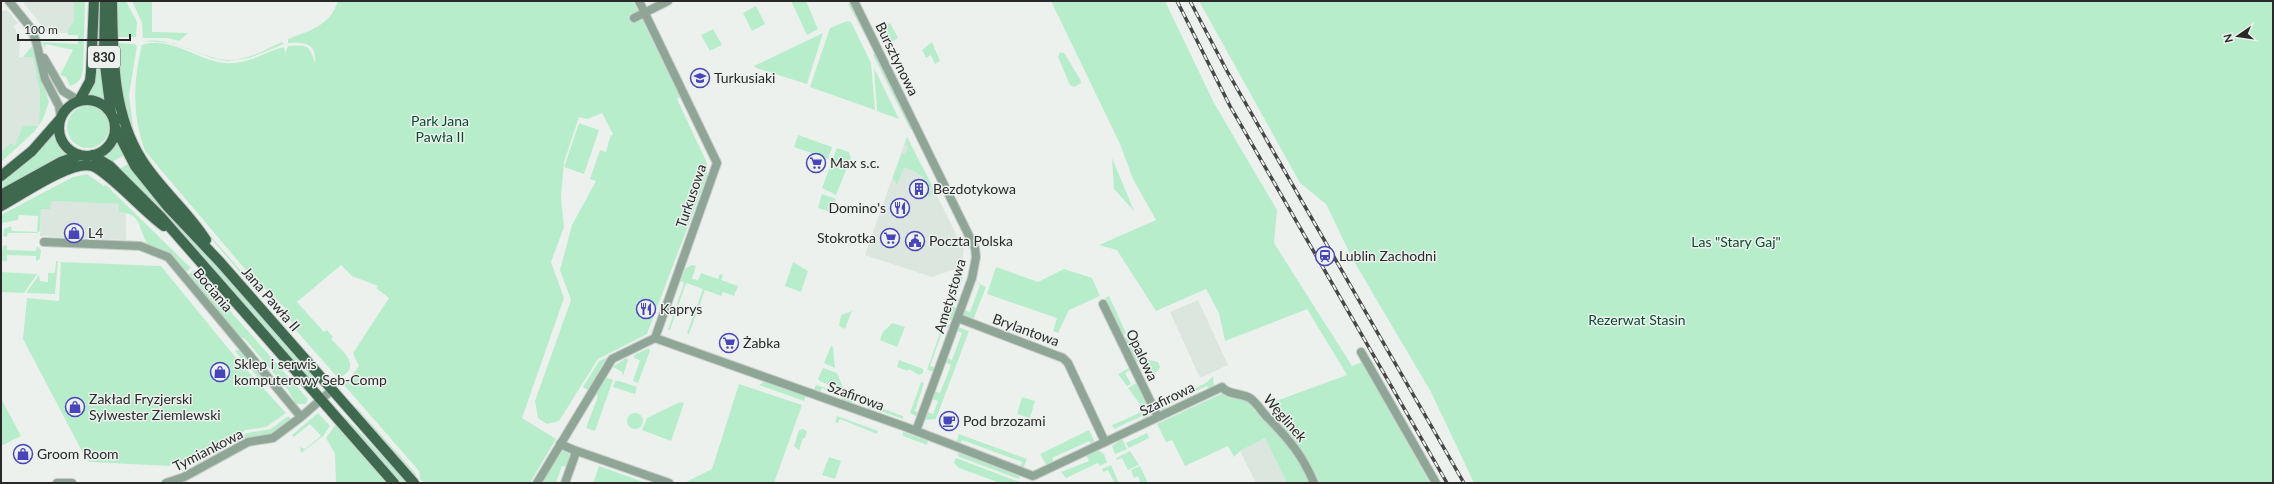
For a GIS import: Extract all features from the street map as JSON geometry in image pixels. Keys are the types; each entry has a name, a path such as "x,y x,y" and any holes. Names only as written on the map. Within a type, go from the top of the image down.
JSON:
{"main road":[{"name":"830","path":"1,176 32,151 70,106 79,101 90,81 92,72 94,1"},
{"name":"830","path":"105,1 104,57 111,113 115,127"},
{"path":"112,1 116,89 129,133 142,160 200,230 220,262"},
{"path":"79,101 97,102 111,113"},
{"path":"61,118 59,129 62,141 70,150 80,155"},
{"path":"1,195 61,162 80,155 92,155 102,152 109,146 114,137 115,127"},
{"name":"Jana Pawła II","path":"115,127 128,155 140,173 176,217 220,262 414,483"},
{"name":"Jana Pawła II","path":"92,155 110,166 176,234 394,483"},
{"path":"1,206 64,171 85,165 98,169 150,217 176,234"}],"street":[{"path":"9,1 30,27 38,47 59,86 79,101"},
{"name":"Turkusowa","path":"639,1 717,163 655,338"},
{"path":"634,18 668,1"},
{"name":"Bursztynowa","path":"854,1 917,128"},
{"path":"38,47 45,79 59,106 61,118"},
{"name":"Ametystowa","path":"916,431 972,278 976,257 976,248 917,128"},
{"name":"Bociania","path":"44,242 140,246 168,257 301,417"},
{"name":"Opalowa","path":"1103,304 1158,418"},
{"name":"Brylantowa","path":"958,318 1063,358 1068,363 1105,442"},
{"path":"537,483 612,359 655,338"},
{"name":"Szafirowa","path":"655,338 916,431 1034,479 1105,442 1222,387"},
{"path":"1361,352 1436,483"},
{"name":"Węglinek","path":"1222,387 1225,391 1243,394 1251,399 1289,439 1305,462 1314,483"},
{"path":"301,417 332,390"},
{"name":"Tymiankowa","path":"166,483 184,477 248,442 273,438 301,417"},
{"path":"560,444 669,483"},
{"path":"565,483 575,455 574,450"},
{"path":"57,483 72,483"}],"shaded area":[{"path":"22,1 74,1 74,21 68,29 68,33 43,33 43,27"},
{"path":"7,10 18,23 14,26 20,41 19,57 33,57 40,93 39,123 15,146 11,143 1,152 1,11"},
{"path":"907,136 964,250 961,267 932,277 865,255"},
{"path":"50,201 119,204 126,212 126,240 40,236 41,209"},
{"path":"1198,300 1228,365 1200,378 1170,312"},
{"path":"1265,438 1287,483 1256,483 1240,451"}],"green space":[{"path":"74,1 85,1 83,70 76,84 70,86 66,77 60,75 73,50 46,44 45,48 42,42 78,44 78,35 68,35 68,29 74,21"},
{"path":"98,1 100,1 100,45 106,101 87,96"},
{"path":"115,1 126,1 137,22 136,37 118,37 118,32 116,32"},
{"path":"132,1 152,1 152,32 188,33 179,41 168,38 143,38 142,23"},
{"name":"Park Jana Pawła II","path":"338,1 633,1 680,97 677,99 707,163 707,176 647,334 598,359 559,421 547,424 538,418 535,401 571,300 560,270 572,225 596,181 590,179 600,150 606,152 610,137 613,134 602,113 588,119 579,117 564,162 561,197 564,227 551,262 564,298 522,418 556,439 530,483 424,483 420,479 419,471 344,385 359,366 353,353 389,298 376,288 378,286 352,276 341,265 297,302 324,332 327,330 333,337 331,339 348,359 350,364 349,369 346,374 338,378 294,328 285,308 244,268 145,151 138,124 135,98 137,72 142,45 163,43 205,58 225,63 249,60 284,47 285,54 288,46 303,46 309,49 315,63 314,51 312,48 304,44 288,43 288,39 311,30 324,22 334,10"},
{"path":"791,1 806,1 818,29 807,35"},
{"path":"1051,1 1165,1 1214,103 1277,210 1274,243 1352,366 1362,362 1430,483 1287,483 1265,438 1240,451 1234,457 1228,446 1185,466 1172,440 1166,442 1157,424 1223,393 1248,397 1304,460 1268,404 1347,375 1307,309 1225,341 1219,313 1206,289 1156,311 1117,250 1099,245 1156,220 1133,179 1120,144"},
{"name":"Las \"Stary Gaj\"","path":"1199,1 2273,1 2273,483 1474,483 1431,392 1352,258 1326,204 1300,183"},
{"path":"851,3 874,50 848,4"},
{"path":"756,6 765,24 752,31 743,13"},
{"path":"847,21 851,22 871,63 875,110 810,87 830,28"},
{"path":"890,23 898,38 886,45 878,29"},
{"path":"713,29 722,45 710,51 701,35"},
{"path":"823,33 807,84 756,68 754,66"},
{"path":"144,41 155,41 170,43"},
{"path":"282,42 284,44 249,58 227,61 212,58 181,46 216,58 234,60 248,57"},
{"path":"932,42 940,61 935,64 931,55 926,58 922,50"},
{"path":"118,43 135,44 137,46 129,95 134,134 123,105"},
{"path":"32,46 49,102 43,119 34,132 1,162 1,152 11,143 15,146 23,126 37,126 39,123 40,93 33,57 23,57"},
{"path":"876,52 913,129 910,129 873,55"},
{"path":"1060,52 1064,53 1080,79 1081,83 1074,87 1070,85 1058,57"},
{"path":"874,68 899,119 877,111"},
{"path":"88,106 103,112 109,127 103,142 88,148 73,142 67,127 73,112"},
{"path":"579,123 599,130 584,174 564,167"},
{"path":"56,129 61,144 70,153 1,189 1,180 40,150"},
{"path":"798,135 832,147 828,159 794,147"},
{"path":"907,138 936,193 929,196 928,194 932,190 924,178 914,171 904,167 897,185 893,178 902,153 905,154 908,146 905,145"},
{"path":"117,140 124,155 112,162 104,155"},
{"path":"837,148 849,152 851,158 836,195 822,188"},
{"path":"1112,158 1134,211 1114,189"},
{"path":"146,162 256,288 255,290"},
{"path":"128,164 169,215 204,251 314,377 310,380 119,169"},
{"path":"87,174 104,186 106,185 191,268 186,272 172,256 149,246 136,219 127,213 119,212 119,204 51,201 50,209 41,209 40,231 37,233 8,233 7,237 3,236 4,229 11,226 12,231 37,232 38,216 19,215 18,220 2,223 1,215 73,177"},
{"path":"822,194 836,199 831,212 818,208"},
{"path":"7,245 7,250 36,251 37,246 41,250 40,259 36,261 36,256 7,255 7,261 3,261 1,258 3,246"},
{"path":"56,261 58,261 55,294 26,293 39,275 40,281 48,282 48,273 55,273"},
{"path":"61,262 161,266 236,358 286,413 266,427 246,430 197,456 169,466 90,462 84,455 23,339 27,298 59,301"},
{"path":"793,262 808,271 801,292 785,286"},
{"path":"692,265 696,266 692,279 698,280 701,273 718,279 720,274 723,275 721,280 738,286 734,296 723,292 721,296 705,290 689,334 687,333 703,289 686,283 670,330 668,330 684,283 680,281 686,268"},
{"path":"996,267 1038,282 1064,269 1092,278 1100,296 1069,310 1058,333 1053,331 1057,318 987,294"},
{"path":"194,270 195,273 193,275 197,280 201,278 308,399 306,404 296,404 288,390 245,339 239,336 188,275"},
{"path":"1,272 37,274 24,293 1,292"},
{"path":"960,277 963,277 953,306 957,308 953,320 945,321"},
{"path":"974,281 986,287 973,320 964,317 964,310 970,312 980,285"},
{"path":"1109,296 1126,333 1123,335 1105,298"},
{"path":"852,311 845,329 839,326 841,315"},
{"path":"892,323 905,327 897,347 880,340 883,332"},
{"path":"952,324 950,329 944,327 930,366 936,368 932,371 927,370 942,327"},
{"path":"958,327 969,331 936,419 925,420 927,412 933,414 938,401 932,399 935,391 940,393 951,365 946,363 947,358 952,360 962,333 957,331"},
{"path":"1128,336 1139,361 1136,363 1124,338"},
{"path":"831,346 833,347 835,368 824,363"},
{"path":"649,348 650,351 638,383 633,381 640,360 634,358 634,355"},
{"path":"235,351 242,351 263,378 262,382"},
{"path":"614,354 603,364 588,390 583,387 599,361"},
{"path":"626,358 628,360 623,376 622,372 613,367"},
{"path":"899,360 923,369 923,373 919,375 909,369 908,371 897,367"},
{"path":"1149,360 1158,362 1160,367 1158,371 1150,375 1144,363"},
{"path":"823,368 837,373 844,390 819,381 818,379"},
{"path":"1129,368 1130,370 1125,373 1131,384 1127,386 1118,374"},
{"path":"1213,376 1214,387 1209,390 1207,386 1165,406 1166,411 1162,412 1159,405 1206,383"},
{"path":"605,377 613,380 595,431 586,428 598,396 595,394"},
{"path":"615,381 637,387 635,394 613,387"},
{"path":"765,381 806,396 804,401 759,385"},
{"path":"921,382 924,383 915,411 920,413 918,417 910,413"},
{"path":"1137,383 1147,406 1143,408 1128,388"},
{"path":"739,384 802,405 774,483 684,483 712,469"},
{"path":"816,385 854,397 851,405 841,402 843,396 822,388 819,394 813,392"},
{"path":"1022,397 1035,401 1030,418 1017,414"},
{"path":"1,398 21,436 1,446"},
{"path":"680,402 684,403 671,441 642,430 647,418"},
{"path":"870,404 903,416 903,419 872,408 870,412 866,411"},
{"path":"354,408 357,408 416,474 417,479"},
{"path":"1149,409 1150,415 1145,420 1142,416 1114,429 1112,425"},
{"path":"318,413 330,426 323,436 301,453 300,447 305,449 321,436 310,424 294,437 292,435"},
{"path":"635,413 642,418 643,421 638,428 635,429 628,424 627,421 632,414"},
{"path":"288,416 292,420 271,434 249,438 237,443 236,438 248,433 271,429"},
{"path":"344,416 408,483 400,483 343,418"},
{"path":"837,416 878,431 877,434 840,419 838,423 835,422"},
{"path":"336,424 386,483 336,483 335,454 326,438"},
{"path":"802,429 807,431 799,450 794,446 799,430"},
{"path":"1089,430 1095,443 1092,445 1089,441 1052,458 1054,463 1047,466 1040,454"},
{"path":"903,432 928,441 927,445 903,436"},
{"path":"1147,433 1149,438 1129,448 1126,443"},
{"path":"959,434 1027,459 1023,468 1020,467 1022,462 962,440 960,445 956,443"},
{"path":"1122,439 1127,449 1115,454 1112,446"},
{"path":"566,450 571,456 567,467 562,466 556,483 540,483 561,451"},
{"path":"1098,450 1104,454 1107,462 1100,466 1098,463 1066,478 1061,472 1089,461 1086,455"},
{"path":"1130,451 1139,465 1128,470 1122,458 1117,460 1116,458"},
{"path":"959,453 1021,475 1019,479 957,456"},
{"path":"829,457 841,461 835,479 822,475"},
{"path":"956,458 1022,483 1000,483 959,468 954,463"},
{"path":"1111,465 1119,483 1112,483 1114,482 1108,470 1103,472 1102,469"},
{"path":"599,466 646,483 593,483"},
{"path":"1140,466 1148,483 1137,483 1140,481 1138,476 1134,478 1131,470"}],"railway":[{"path":"1177,1 1230,106 1447,483"},
{"path":"1190,1 1227,71 1464,483"}],"place":[{"name":"Turkusiaki","path":"700,78"},
{"name":"Max s.c.","path":"816,163"},
{"name":"Bezdotykowa","path":"919,189"},
{"name":"Domino's","path":"900,208"},
{"name":"L4","path":"74,233"},
{"name":"Stokrotka","path":"890,238"},
{"name":"Poczta Polska","path":"915,241"},
{"name":"Lublin Zachodni","path":"1325,256"},
{"name":"Kaprys","path":"646,309"},
{"name":"Żabka","path":"729,343"},
{"name":"Sklep i serwis komputerowy Seb-Comp","path":"220,372"},
{"name":"Zakład Fryzjerski Sylwester Ziemlewski","path":"75,407"},
{"name":"Pod brzozami","path":"949,421"},
{"name":"Groom Room","path":"23,454"}],"park label":[{"name":"Rezerwat Stasin","path":"1637,320"}]}
